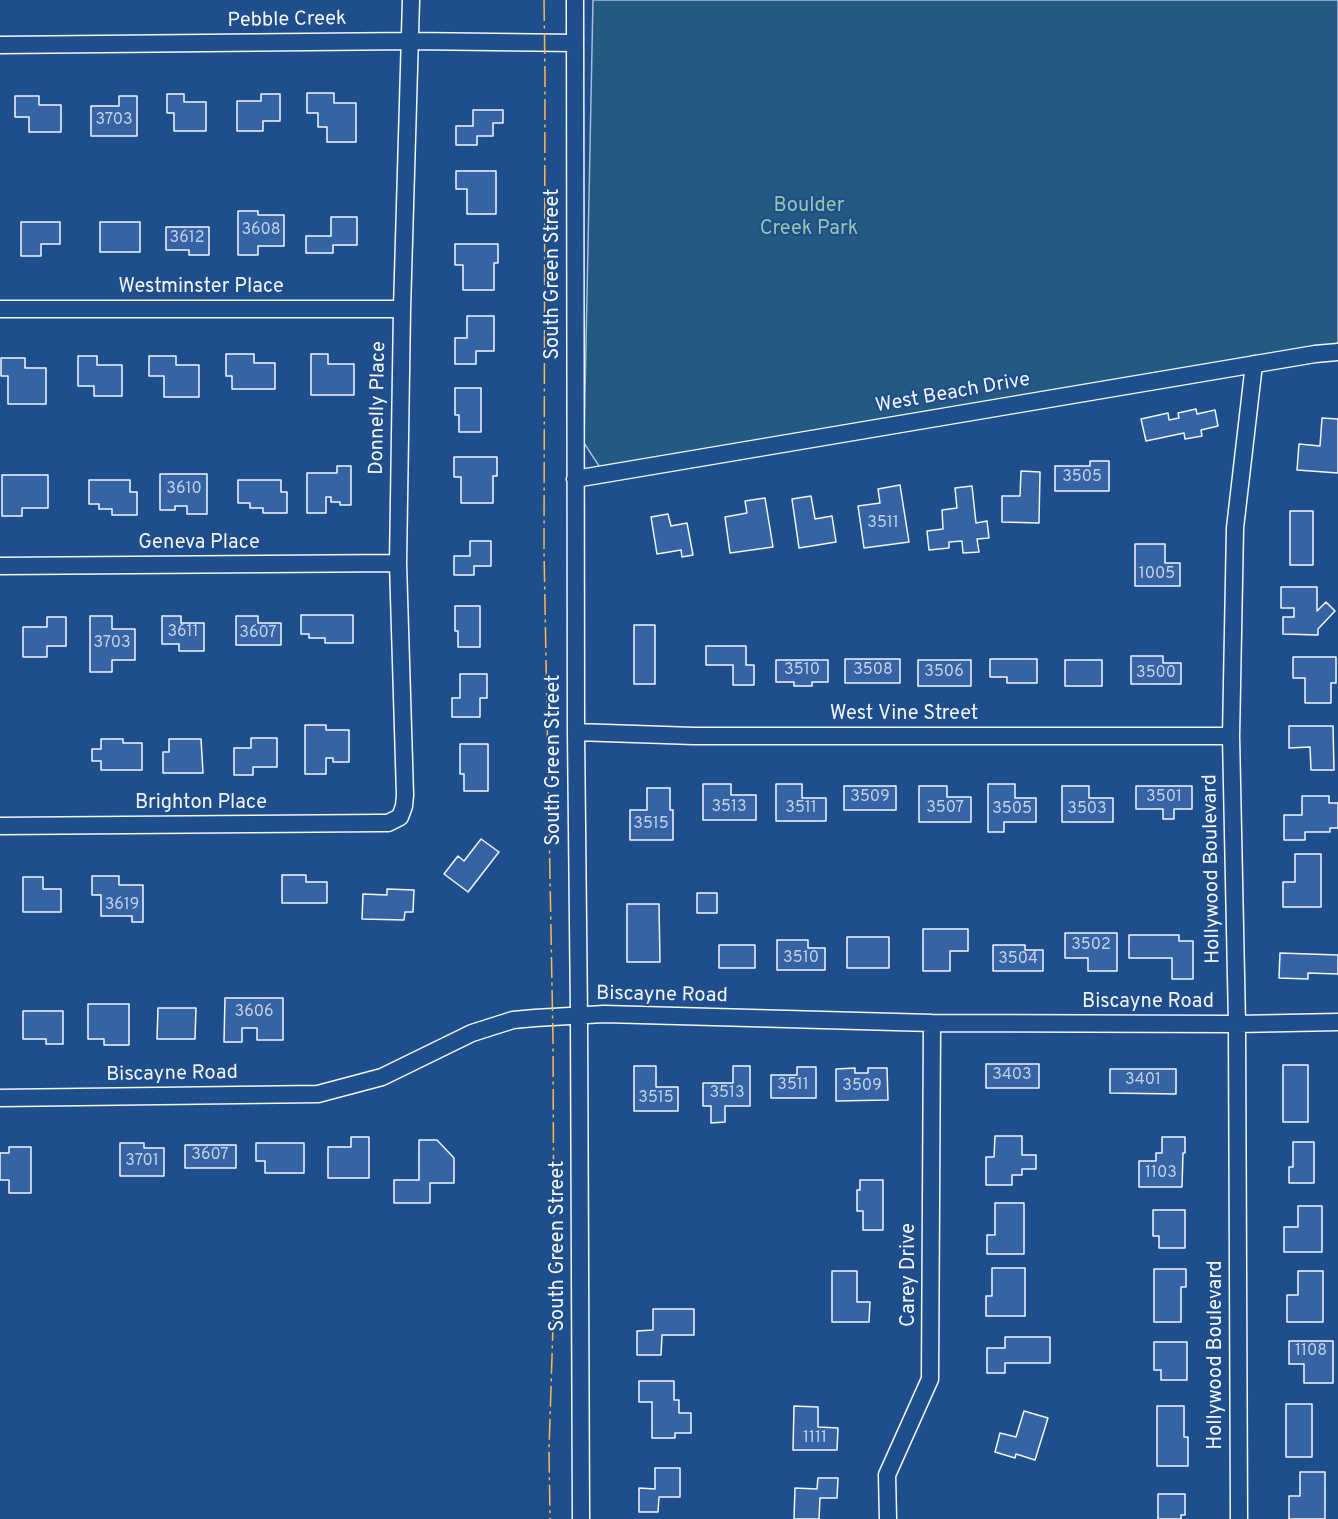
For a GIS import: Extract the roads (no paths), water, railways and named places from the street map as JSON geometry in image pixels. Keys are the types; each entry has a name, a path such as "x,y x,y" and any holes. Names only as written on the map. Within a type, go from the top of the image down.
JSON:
{"street":[{"name":"Donnelly Place","path":"400,817 405,795 398,563 402,309 411,0"},
{"name":"South Green Street","path":"575,0 576,732 581,1519"},
{"name":"Pebble Creek","path":"0,45 411,41 575,43"},
{"name":"Westminster Place","path":"0,309 402,309"},
{"name":"West Beach Drive","path":"576,479 1254,364 1338,352"},
{"name":"Hollywood Boulevard","path":"1239,1519 1237,1024 1231,736 1235,528 1254,364"},
{"name":"Geneva Place","path":"0,566 398,563"},
{"name":"West Vine Street","path":"576,732 694,736 1231,736"},
{"name":"Brighton Place","path":"0,826 388,823 400,817"},
{"name":"Biscayne Road","path":"0,1098 318,1094 382,1077 472,1033 513,1020 604,1014 932,1023 1338,1022"},
{"name":"Carey Drive","path":"888,1519 887,1475 930,1380 932,1023"}],"park label":[{"name":"Boulder Creek Park","path":"809,218"}]}
